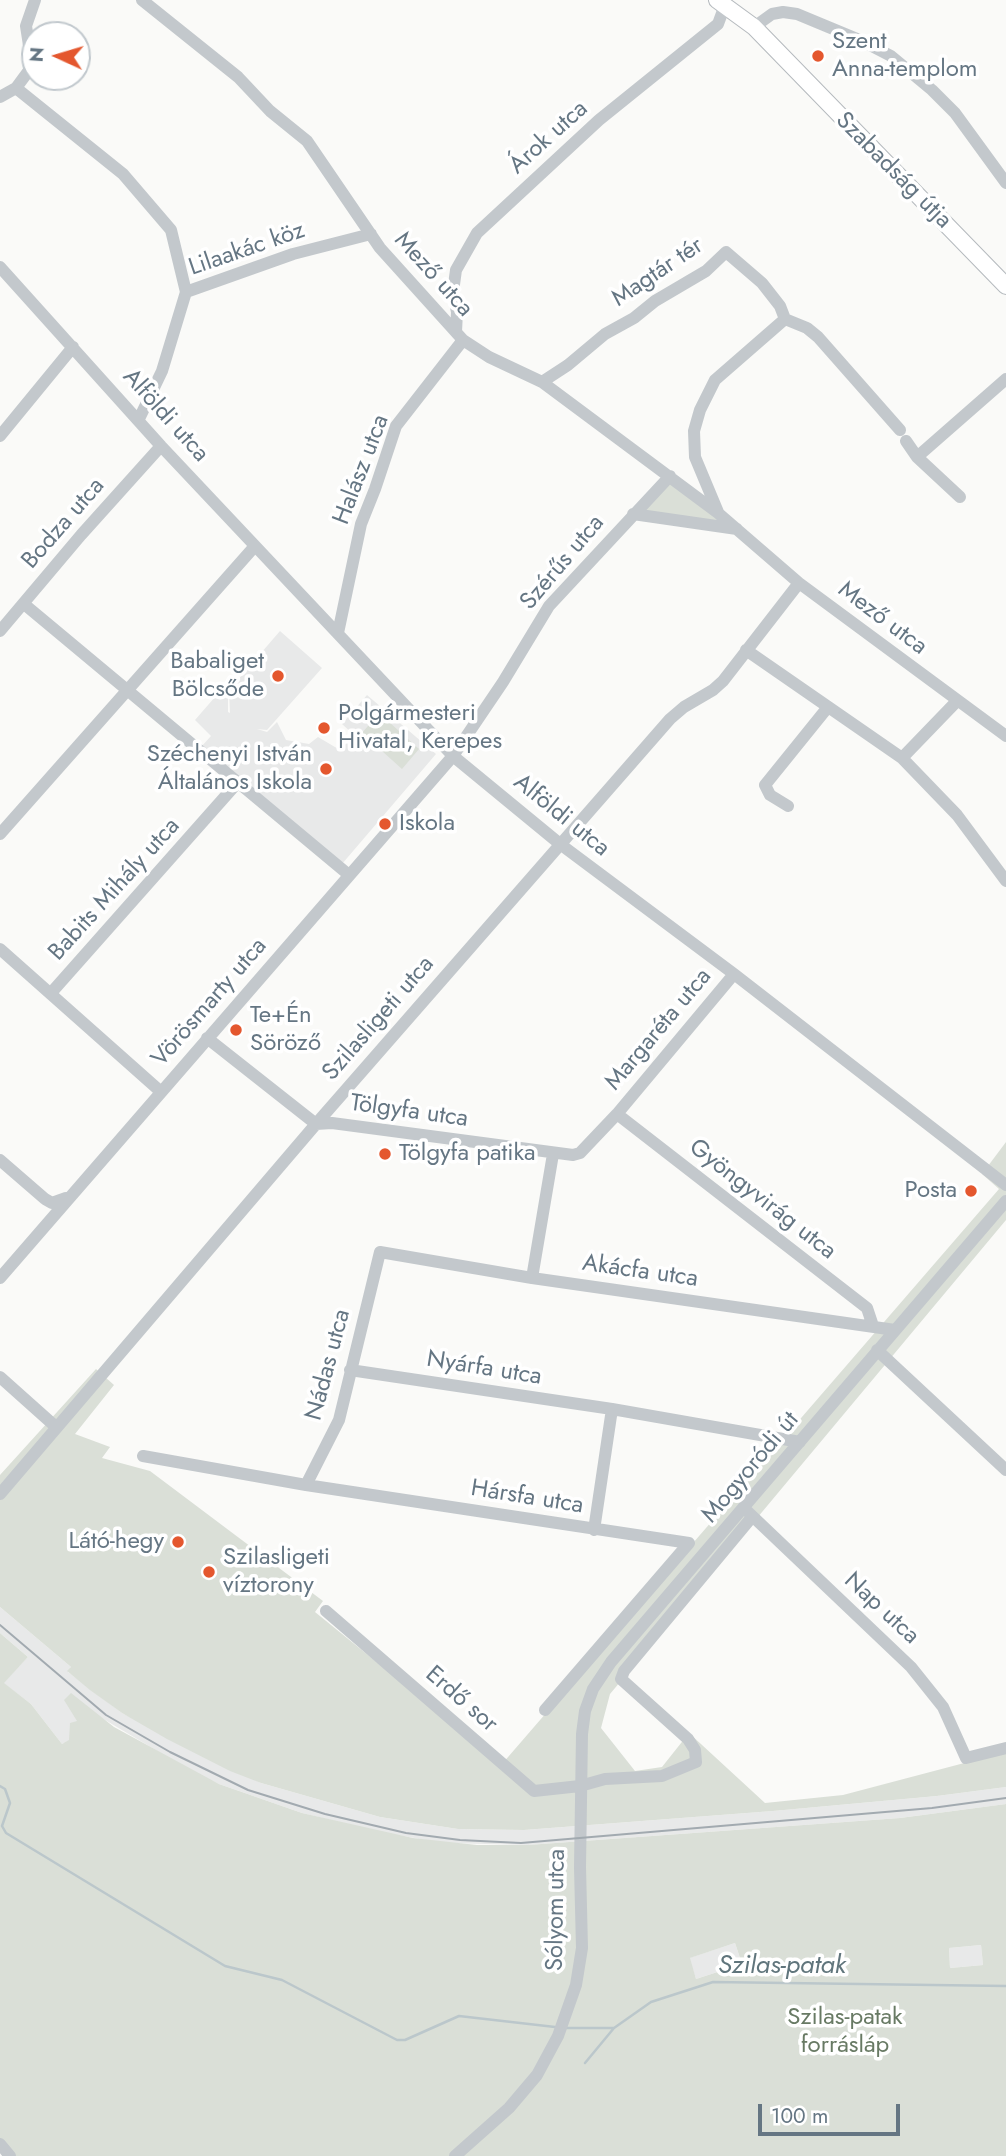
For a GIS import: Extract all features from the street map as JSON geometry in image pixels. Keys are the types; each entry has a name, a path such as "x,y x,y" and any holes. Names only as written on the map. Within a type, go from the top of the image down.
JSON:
{"main road":[{"name":"Szabadság útja","path":"721,2 754,27 1006,286"}],"street":[{"path":"0,97 16,88 27,75 31,64 26,26 34,0"},
{"name":"Mező utca","path":"142,0 238,77 270,111 307,141 380,248 459,336 489,358 542,382 718,513 799,583 1006,736"},
{"name":"Árok utca","path":"459,336 453,292 456,270 477,233 599,120 718,24 721,2"},
{"path":"754,27 772,14 797,14 891,56 955,113 1006,183"},
{"path":"16,88 123,174 171,230 186,292"},
{"name":"Lilaakác köz","path":"139,419 162,371 186,292 293,254 371,234"},
{"name":"Magtár tér","path":"542,382 568,365 605,334 634,318 655,300 706,271 726,252 762,283 780,306 785,319"},
{"name":"Alföldi utca","path":"0,267 162,446 453,756 560,845 734,974 1006,1185"},
{"path":"718,513 695,457 694,431 700,410 715,380 785,319 807,328 818,337 903,436 917,457 960,497"},
{"name":"Halász utca","path":"338,633 360,524 396,426 459,336"},
{"path":"0,436 73,347"},
{"path":"917,457 1006,379"},
{"name":"Bodza utca","path":"0,631 81,535 162,446"},
{"name":"Szérűs utca","path":"453,756 503,682 549,606 670,476"},
{"path":"633,514 738,529"},
{"path":"0,834 255,546"},
{"name":"Szilasligeti utca","path":"0,1494 316,1124 670,719 684,707 713,690 799,583"},
{"path":"24,604 349,875"},
{"path":"746,650 902,758 957,815 1006,881"},
{"path":"902,758 957,701"},
{"path":"788,806 770,794 765,785 828,707"},
{"name":"Vörösmarty utca","path":"0,1278 453,756"},
{"name":"Babits Mihály utca","path":"51,993 238,782"},
{"path":"0,949 160,1091"},
{"name":"Margaréta utca","path":"617,1114 734,974"},
{"name":"Tölgyfa utca","path":"207,1038 316,1124 332,1123 573,1155 580,1153 617,1114"},
{"name":"Gyöngyvirág utca","path":"617,1114 867,1308 873,1326"},
{"path":"532,1278 553,1154"},
{"path":"0,1160 52,1203 69,1196"},
{"name":"Mogyoródi út","path":"580,1786 605,1779 662,1776 696,1762 695,1750 688,1739 621,1679 624,1671 749,1513 800,1442 1006,1200"},
{"name":"Akácfa utca","path":"380,1252 532,1278 895,1330"},
{"name":"Nádas utca","path":"306,1485 339,1420 380,1252"},
{"path":"877,1350 1006,1469"},
{"name":"Nyárfa utca","path":"350,1370 612,1409 800,1442"},
{"path":"0,1377 56,1426"},
{"path":"594,1530 612,1409"},
{"name":"Hársfa utca","path":"143,1456 306,1485 688,1543 545,1710"},
{"name":"Mogyoródi út","path":"580,1832 585,1711 601,1676 749,1513"},
{"name":"Nap utca","path":"749,1513 911,1667 943,1707 966,1758 1006,1748"},
{"name":"Erdő sor","path":"326,1611 534,1791 580,1786"},
{"name":"Sólyom utca","path":"455,2156 509,2108 526,2089 547,2059 561,2028 581,1961 580,1832"},
{"path":"0,2144 10,2156"}],"shaded area":[{"name":"Széchenyi István Általános Iskola","path":"280,631 322,668 267,730 257,729 267,732 277,722 286,740 309,744 318,737 340,750 354,735 342,724 367,695 436,754 342,864 201,747 211,736 195,720 228,682 230,713 229,690"},
{"path":"0,1607 71,1667 68,1672 122,1713 261,1783 380,1817 458,1829 524,1830 773,1811 1006,1787 1006,1804 900,1818 528,1845 443,1843 380,1832 302,1813 219,1784 191,1771 95,1714 78,1722 70,1741 62,1744 31,1704 3,1683 28,1657 0,1633"},
{"path":"735,1943 742,1964 696,1979 689,1958"},
{"path":"981,1945 983,1965 950,1968 949,1948"}],"green space":[{"path":"670,476 738,529 633,514"},
{"path":"379,713 419,749 402,769 362,733"},
{"path":"1006,1142 1006,1220 610,1694 601,1728 635,1771 662,1767 689,1733 765,1803 843,1795 1006,1752 1006,1787 773,1811 524,1830 458,1829 380,1817 261,1783 230,1771 167,1739 122,1713 90,1690 67,1671 71,1667 0,1607 0,1475 96,1369 114,1385 75,1434 110,1447 102,1458 150,1471 323,1601 315,1612 502,1764 999,1189 982,1174"},
{"name":"Szilas-patak forrásláp","path":"0,1633 28,1657 4,1683 31,1704 62,1744 69,1740 70,1723 77,1721 64,1700 71,1693 114,1727 219,1784 302,1813 413,1838 477,1845 528,1845 900,1818 1006,1804 1006,2156 10,2156 0,2144","holes":["735,1943 742,1964 696,1979 690,1958","981,1945 983,1965 950,1968 949,1948"]}],"waterway":[{"path":"0,1786 5,1789 10,1803 2,1826 6,1833 225,1966 282,1980 397,2040 405,2040 459,2016 555,2027"},
{"name":"Szilas-patak","path":"585,2063 614,2028 651,2002 713,1982 1006,1986"},
{"path":"565,2028 614,2028"}],"tram line":[{"path":"0,1625 106,1715 170,1752 248,1790 325,1814 406,1833 460,1840 521,1843 932,1808 1006,1798"}],"place":[{"name":"Szent Anna-templom","path":"818,56"},
{"name":"Babaliget Bölcsőde","path":"278,676"},
{"name":"Polgármesteri Hivatal, Kerepes","path":"324,728"},
{"name":"Széchenyi István Általános Iskola","path":"326,769"},
{"name":"Iskola","path":"385,824"},
{"name":"Te+Én Söröző","path":"236,1030"},
{"name":"Tölgyfa patika","path":"385,1154"},
{"name":"Posta","path":"971,1191"},
{"name":"Látó-hegy","path":"178,1542"},
{"name":"Szilasligeti víztorony","path":"209,1572"}]}
